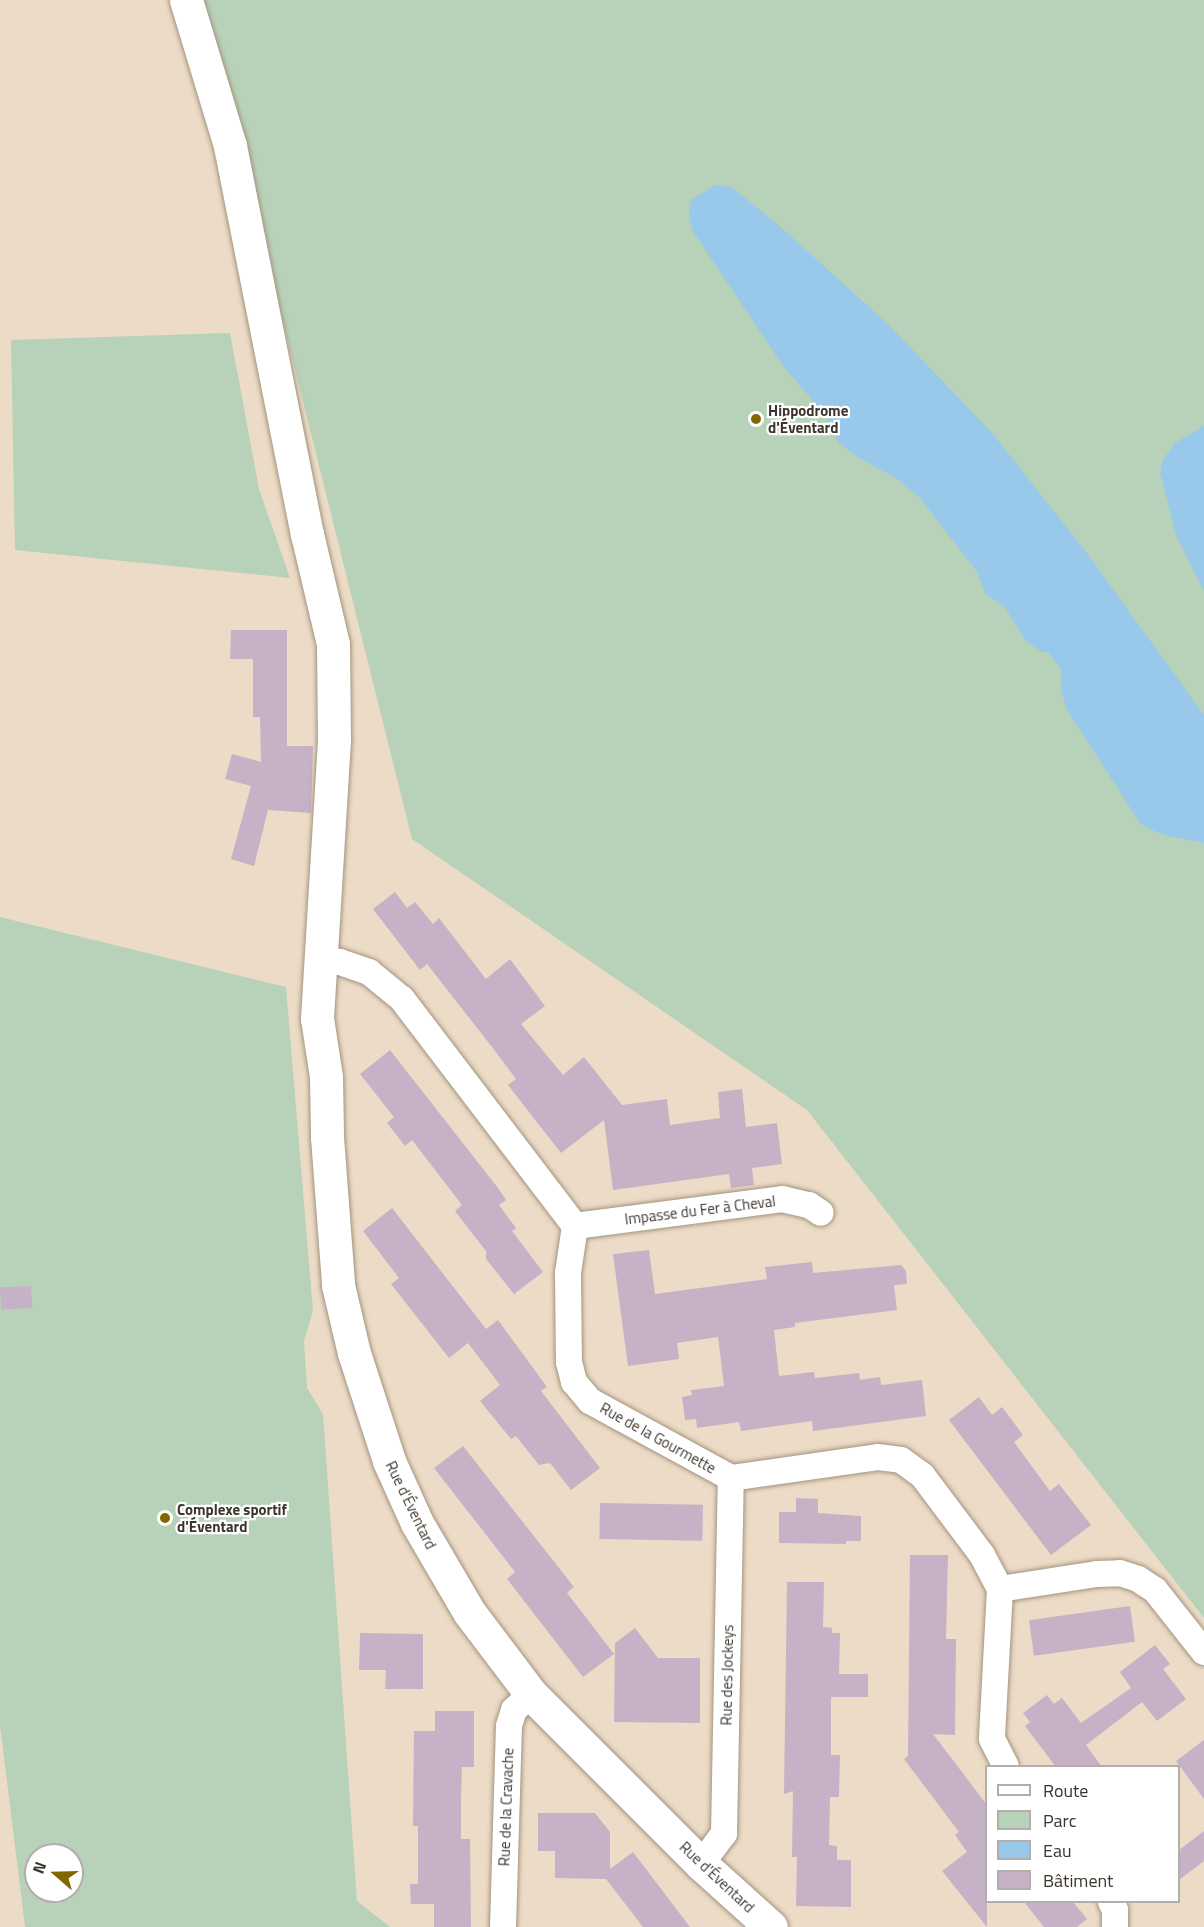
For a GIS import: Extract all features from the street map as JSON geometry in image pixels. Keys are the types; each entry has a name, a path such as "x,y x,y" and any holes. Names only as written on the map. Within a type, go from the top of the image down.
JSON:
{"street":[{"name":"Rue d'Éventard","path":"186,0 231,146 307,534 333,644 334,740 317,1018 326,1077 327,1137 338,1285 354,1353 389,1461 417,1523 469,1612 531,1694 701,1864 771,1927"},
{"path":"322,960 340,962 369,972 402,999 575,1226"},
{"name":"Impasse du Fer à Cheval","path":"575,1226 782,1199 809,1205 821,1213"},
{"name":"Rue de la Gourmette","path":"575,1226 568,1273 569,1362 574,1382 590,1401 731,1478 749,1473 878,1457 901,1460 922,1475 982,1555 1000,1589"},
{"name":"Rue des Jockeys","path":"701,1864 724,1834 731,1478"},
{"path":"1005,1765 992,1739 1000,1589 1097,1574 1120,1573 1138,1579 1155,1590 1204,1652"},
{"name":"Rue de la Cravache","path":"503,1927 509,1726 514,1710 531,1694"},
{"path":"1112,1903 1115,1910 1115,1927"}],"green space":[{"name":"Hippodrome d'Éventard","path":"203,0 1204,0 1204,1618 807,1110 412,839"},
{"path":"230,333 259,489 290,578 15,550 11,340"},
{"name":"Complexe sportif d'Éventard","path":"0,917 286,987 313,1311 304,1341 307,1388 323,1414 357,1901 390,1927 25,1927 0,1725"}],"water":[{"path":"715,185 731,187 775,222 888,324 993,434 1086,552 1204,715 1204,843 1168,836 1140,823 1067,710 1061,689 1061,669 1049,653 1040,651 1026,641 1006,609 985,593 977,572 921,499 896,478 857,457 838,442 826,416 783,366 692,230 689,215 691,200"},
{"path":"1204,426 1204,591 1176,535 1160,473 1163,460 1175,443"}],"building":[{"path":"231,630 287,630 287,746 313,746 311,813 268,810 254,866 231,859 251,786 225,779 232,754 261,762 260,717 253,717 253,659 230,659"},
{"path":"395,892 407,908 415,902 433,924 439,918 486,979 510,959 545,1006 521,1024 563,1075 584,1057 622,1105 667,1099 670,1125 720,1118 718,1092 742,1089 746,1127 777,1123 782,1164 752,1168 754,1185 731,1188 729,1174 613,1190 604,1120 561,1153 508,1085 516,1079 492,1047 427,964 420,970 373,909"},
{"path":"390,1050 498,1188 506,1200 499,1205 516,1228 512,1231 543,1272 514,1294 486,1259 486,1251 455,1211 462,1205 412,1140 405,1146 387,1123 394,1117 360,1074"},
{"path":"392,1208 486,1329 498,1320 547,1387 541,1391 600,1468 571,1490 550,1463 539,1465 516,1436 511,1439 480,1401 500,1385 468,1343 449,1358 391,1284 399,1278 363,1231"},
{"path":"649,1250 655,1294 767,1279 765,1267 812,1262 813,1273 901,1265 906,1271 907,1284 894,1285 897,1310 795,1323 795,1327 774,1330 779,1376 814,1372 815,1378 859,1373 860,1380 880,1377 881,1385 922,1380 926,1416 813,1431 812,1421 741,1431 739,1422 697,1428 696,1419 685,1420 682,1397 692,1395 691,1390 724,1386 718,1337 677,1343 679,1359 628,1366 613,1254"},
{"path":"31,1286 32,1308 1,1310 0,1288"},
{"path":"979,1397 992,1415 1002,1407 1023,1435 1014,1442 1050,1491 1059,1484 1091,1525 1051,1555 949,1420"},
{"path":"463,1446 574,1587 567,1593 614,1654 583,1677 507,1579 515,1572 434,1468"},
{"path":"796,1498 818,1499 818,1513 861,1516 861,1541 846,1541 846,1544 779,1543 779,1512 796,1512"},
{"path":"600,1503 703,1505 702,1541 599,1539"},
{"path":"910,1555 948,1555 946,1639 956,1639 955,1735 933,1734 985,1802 987,1927 942,1871 967,1852 955,1835 959,1832 904,1759 908,1756"},
{"path":"787,1582 824,1582 823,1627 832,1628 832,1633 840,1633 839,1674 868,1674 868,1697 831,1697 831,1755 840,1755 839,1797 830,1797 829,1845 837,1846 837,1860 851,1860 851,1907 796,1906 797,1857 792,1857 793,1791 784,1794"},
{"path":"1130,1606 1135,1642 1034,1656 1029,1620"},
{"path":"635,1628 658,1658 700,1658 700,1723 614,1722 615,1643"},
{"path":"360,1633 423,1634 423,1689 385,1689 386,1670 359,1670"},
{"path":"1155,1645 1170,1664 1163,1669 1186,1699 1157,1721 1142,1702 1086,1745 1101,1765 1054,1765 1025,1726 1030,1722 1023,1713 1047,1695 1054,1704 1062,1698 1081,1723 1131,1688 1120,1672"},
{"path":"435,1711 474,1711 474,1767 462,1767 461,1796 461,1839 470,1839 471,1927 434,1927 434,1904 411,1904 410,1884 418,1884 418,1826 413,1826 414,1731 435,1731"},
{"path":"1204,1740 1204,1799 1180,1765 1176,1761"},
{"path":"538,1813 595,1813 610,1832 610,1869 633,1852 690,1927 643,1927 606,1879 555,1878 555,1851 538,1851"},
{"path":"1204,1831 1204,1861 1180,1879 1180,1849"},
{"path":"1025,1903 1074,1903 1087,1919 1077,1927 1044,1927"}],"place":[{"name":"Hippodrome d'Éventard","path":"756,419"},
{"name":"Complexe sportif d'Éventard","path":"165,1518"}]}
